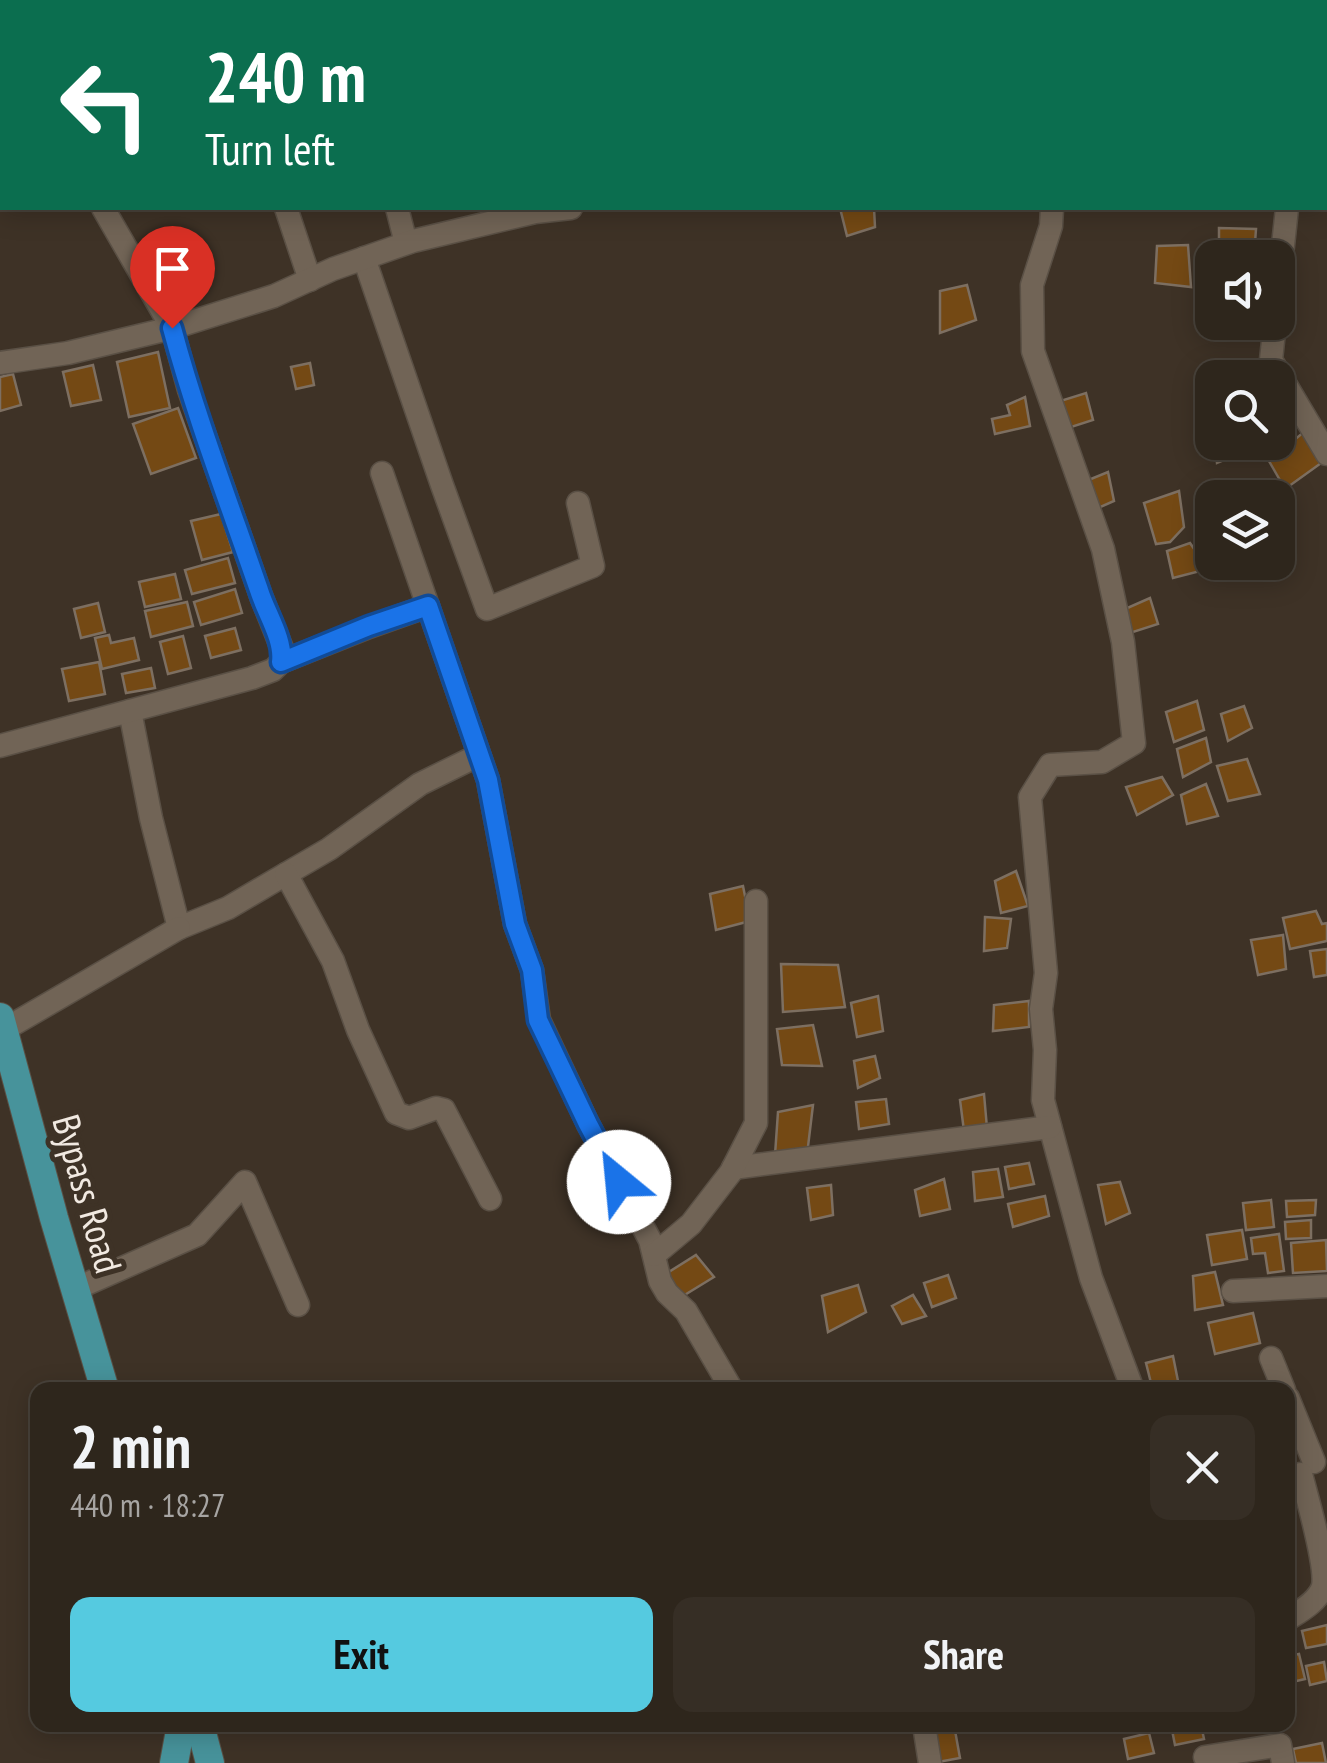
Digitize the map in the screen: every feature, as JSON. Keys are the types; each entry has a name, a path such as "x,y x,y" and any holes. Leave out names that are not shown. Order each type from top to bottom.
{"main road":[{"name":"Bypass Road","path":"1,1026 103,1382"},
{"path":"174,1763 180,1732"},
{"path":"202,1732 210,1763"}],"street":[{"path":"104,210 172,328 189,390 282,651 281,662"},
{"path":"287,210 310,280"},
{"path":"397,210 406,244"},
{"path":"0,363 172,328 274,296 406,244 474,225 553,210"},
{"path":"1052,210 1051,226 1032,285 1032,351 1103,549 1124,642 1134,742 1102,762 1050,765 1030,797 1046,973 1041,1009 1045,1050 1043,1100 1091,1278 1130,1382"},
{"path":"1284,240 1287,210"},
{"path":"364,258 487,609 593,566 578,503"},
{"path":"1273,340 1271,360 1327,454"},
{"path":"382,473 488,780 515,924 532,970 538,1020 650,1240 660,1281 686,1311 727,1382"},
{"path":"0,746 252,678 369,626 428,606"},
{"path":"130,711 151,818 179,928"},
{"path":"1,1026 179,928 228,908 329,849 420,784 480,755"},
{"path":"286,874 333,961 358,1030 396,1112 409,1118 430,1110 444,1110 490,1200"},
{"path":"654,1255 691,1224 733,1168 756,1123 756,901"},
{"path":"733,1168 1050,1127"},
{"path":"75,1289 197,1235 245,1182 298,1305"},
{"path":"1233,1291 1327,1286"},
{"path":"1271,1358 1281,1382"},
{"path":"1295,1422 1308,1468 1323,1586 1295,1614"},
{"path":"925,1732 930,1763"},
{"path":"1205,1757 1280,1745 1283,1763"}],"building":[{"path":"840,210 874,210 875,227 847,236"},
{"path":"1219,228 1256,229 1255,240 1219,240"},
{"path":"1188,245 1191,287 1155,283 1157,246"},
{"path":"967,285 976,320 940,333 940,291"},
{"path":"158,352 170,408 129,417 117,362"},
{"path":"310,363 314,385 296,389 291,367"},
{"path":"93,365 101,400 71,406 63,372"},
{"path":"13,374 21,405 0,411 0,377"},
{"path":"1086,393 1093,420 1065,429 1057,402"},
{"path":"1025,397 1030,426 995,434 992,419 1010,415 1007,405"},
{"path":"178,408 196,458 151,474 133,424"},
{"path":"1305,431 1324,461 1295,482 1280,480 1269,461 1295,460 1295,439"},
{"path":"1108,472 1114,501 1089,512 1081,483"},
{"path":"1179,491 1184,527 1170,542 1156,544 1144,503"},
{"path":"221,514 233,552 202,560 191,521"},
{"path":"1190,543 1195,550 1195,572 1173,578 1167,551"},
{"path":"228,558 235,583 192,594 185,570"},
{"path":"175,574 181,599 145,607 139,582"},
{"path":"235,589 242,613 201,625 194,602"},
{"path":"1150,598 1158,624 1130,633 1125,609"},
{"path":"187,602 193,626 151,637 145,611"},
{"path":"98,603 105,632 81,638 74,609"},
{"path":"235,628 241,650 211,658 205,636"},
{"path":"109,635 111,643 134,638 139,660 102,669 95,638"},
{"path":"183,636 191,668 168,674 160,642"},
{"path":"99,662 105,694 69,701 62,669"},
{"path":"151,668 155,688 126,693 122,674"},
{"path":"1197,701 1204,730 1174,742 1166,712"},
{"path":"1244,706 1252,728 1228,741 1221,714"},
{"path":"1206,738 1211,762 1183,777 1177,749"},
{"path":"1247,759 1260,794 1228,801 1217,766"},
{"path":"1162,777 1173,795 1137,815 1126,787"},
{"path":"1206,784 1218,816 1187,824 1181,795"},
{"path":"1016,871 1028,906 1001,913 995,881"},
{"path":"743,886 750,921 716,930 710,894"},
{"path":"1316,911 1322,924 1327,923 1327,941 1290,949 1283,918"},
{"path":"985,917 1011,919 1007,948 984,951"},
{"path":"1283,935 1286,969 1258,975 1251,940"},
{"path":"1327,949 1327,975 1314,977 1310,951"},
{"path":"781,964 838,965 845,1007 783,1012"},
{"path":"878,996 883,1031 857,1037 851,1003"},
{"path":"1029,1001 1029,1027 993,1031 994,1005"},
{"path":"813,1025 822,1066 782,1065 777,1029"},
{"path":"875,1056 880,1078 858,1088 854,1061"},
{"path":"984,1094 987,1128 964,1131 960,1100"},
{"path":"886,1099 889,1124 859,1129 856,1102"},
{"path":"813,1105 807,1155 775,1155 778,1112"},
{"path":"1029,1163 1034,1184 1009,1189 1005,1167"},
{"path":"998,1169 1003,1197 975,1201 973,1172"},
{"path":"944,1179 950,1209 920,1216 915,1190"},
{"path":"1120,1182 1130,1213 1106,1224 1098,1185"},
{"path":"831,1185 833,1215 811,1220 807,1188"},
{"path":"1045,1196 1049,1216 1013,1227 1008,1204"},
{"path":"1271,1200 1274,1227 1246,1230 1243,1203"},
{"path":"1316,1200 1315,1215 1287,1217 1286,1201"},
{"path":"1311,1220 1311,1238 1286,1239 1285,1222"},
{"path":"1242,1230 1247,1259 1212,1265 1207,1235"},
{"path":"1279,1234 1284,1271 1268,1273 1265,1253 1253,1254 1251,1238"},
{"path":"1326,1240 1327,1271 1293,1273 1291,1243"},
{"path":"696,1255 714,1277 678,1299 664,1275"},
{"path":"1215,1272 1223,1305 1195,1310 1193,1276"},
{"path":"948,1275 956,1298 932,1307 924,1283"},
{"path":"858,1285 866,1312 828,1332 822,1296"},
{"path":"913,1295 926,1316 902,1324 892,1306"},
{"path":"1253,1313 1260,1343 1215,1354 1208,1323"},
{"path":"1173,1356 1178,1381 1151,1382 1146,1363"},
{"path":"1327,1625 1327,1644 1306,1648 1302,1631"},
{"path":"1299,1654 1305,1679 1295,1681 1295,1655"},
{"path":"1324,1662 1327,1681 1310,1685 1306,1666"},
{"path":"932,1732 955,1732 960,1758 938,1762"},
{"path":"1172,1732 1202,1732 1204,1739 1175,1745"},
{"path":"1149,1733 1154,1753 1128,1759 1124,1739"},
{"path":"1322,1743 1326,1763 1296,1763 1293,1749"}],"route":[{"path":"172,328 189,390 282,651 281,662 428,606 488,780 515,924 532,970 538,1020 619,1182"}]}
